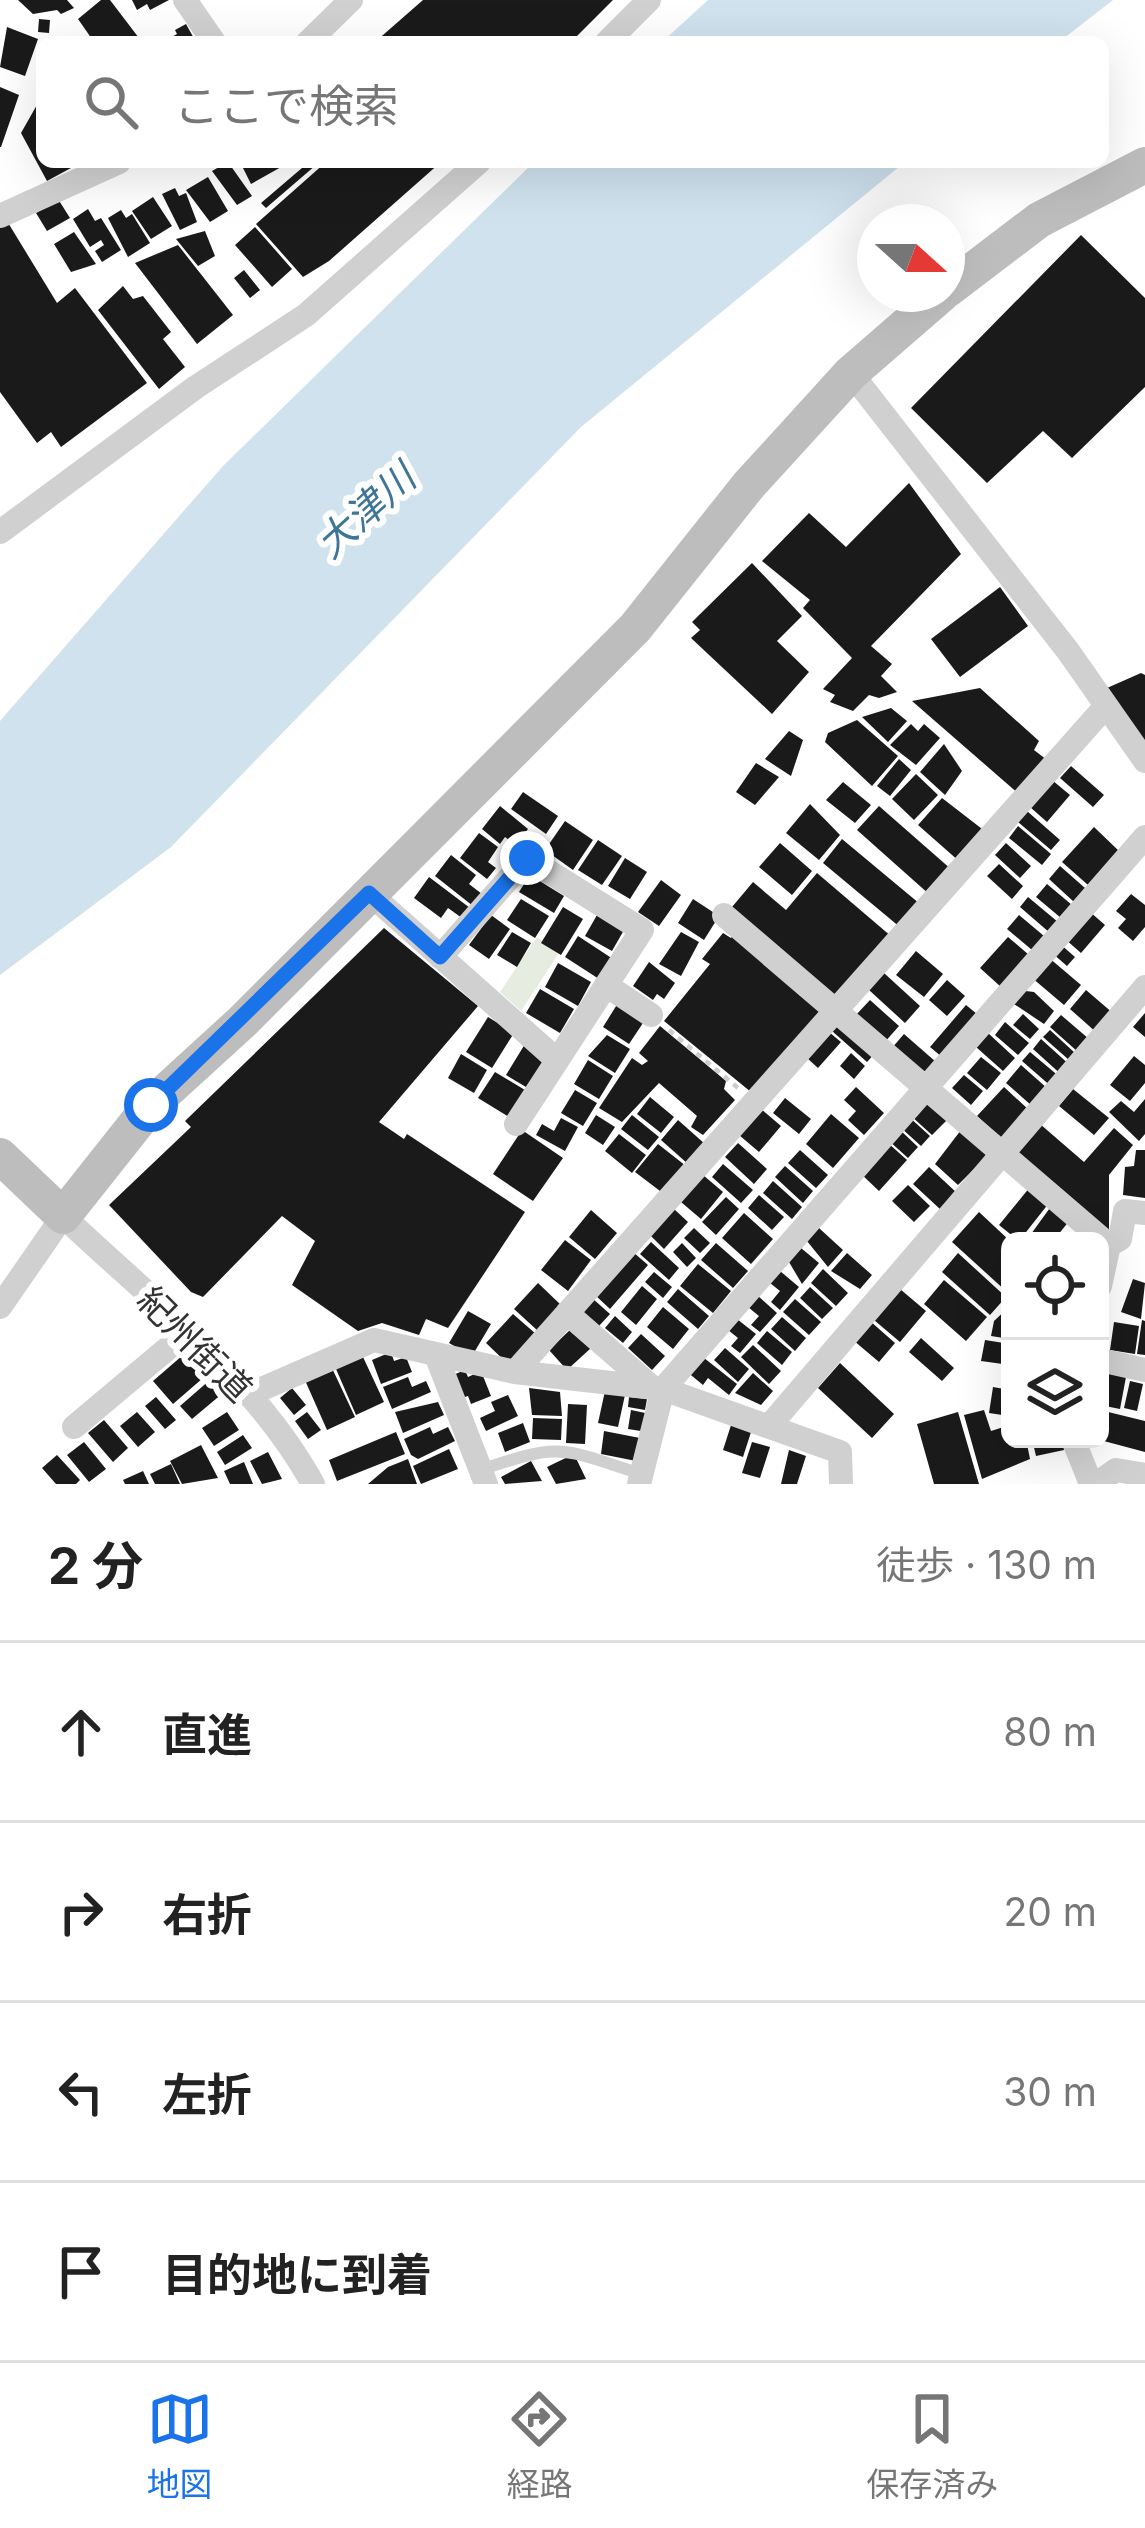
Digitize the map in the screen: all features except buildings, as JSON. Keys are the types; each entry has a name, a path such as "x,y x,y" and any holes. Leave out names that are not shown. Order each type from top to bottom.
{"street":[{"path":"185,0 210,36"},
{"path":"314,36 351,0"},
{"path":"613,36 650,0"},
{"path":"965,277 1039,220 1145,165"},
{"path":"0,216 106,168"},
{"path":"0,532 158,413 307,315 472,168"},
{"path":"0,1307 56,1210 151,1105 634,628 748,486 851,374 922,312"},
{"path":"851,374 1145,761"},
{"path":"515,1372 1106,707"},
{"path":"641,1479 658,1388 1145,836"},
{"path":"440,957 527,858 642,930 516,1124"},
{"path":"369,893 557,1060"},
{"path":"724,915 1094,1232"},
{"path":"606,985 651,1015"},
{"path":"771,1424 1145,987"},
{"path":"0,1156 56,1210"},
{"name":"紀州街道","path":"56,1210 248,1395 305,1482"},
{"path":"1109,1245 1120,1239 1125,1211 1145,1213"},
{"path":"567,1312 658,1388"},
{"path":"74,1427 186,1333"},
{"path":"248,1395 374,1340 515,1372 658,1388 840,1452 841,1484"},
{"path":"436,1354 483,1477"},
{"path":"1109,1362 1145,1370"},
{"path":"1077,1448 1094,1484 1116,1470 1145,1474"}],"lane":[{"path":"483,1477 546,1449 566,1449 641,1479"}],"path":[{"path":"651,1015 753,1101"}],"shaded area":[{"path":"537,937 559,953 521,1011 500,992"}],"water":[{"path":"708,0 1113,0 1067,36 669,36"},
{"name":"大津川","path":"528,168 898,168 581,427 171,847 0,975 0,721 223,466"}],"route":[{"path":"151,1105 243,1021 369,893 440,957 527,858"}]}
